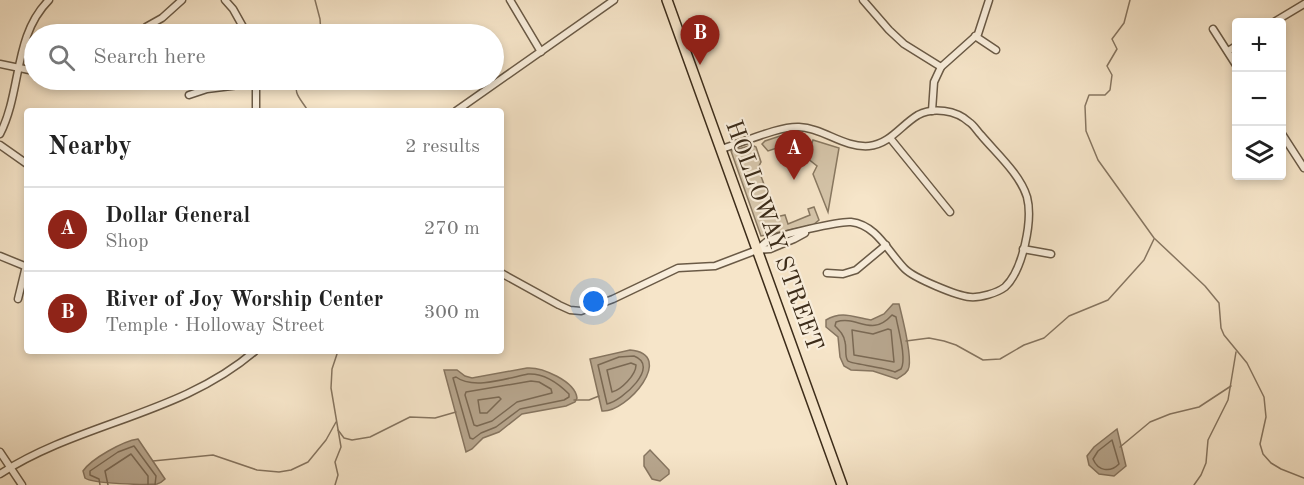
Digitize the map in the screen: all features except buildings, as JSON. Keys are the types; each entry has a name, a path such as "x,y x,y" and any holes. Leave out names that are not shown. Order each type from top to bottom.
{"highway":[{"name":"HOLLOWAY STREET","path":"667,0 842,485"}],"street":[{"path":"32,24 49,0"},
{"path":"151,24 162,18 182,0"},
{"path":"225,0 241,24"},
{"path":"510,0 541,52"},
{"path":"504,78 614,0"},
{"path":"863,0 904,44 940,67"},
{"path":"932,111 934,82 940,67 978,34 989,0"},
{"path":"1281,18 1304,4"},
{"path":"1213,29 1232,58"},
{"path":"975,36 996,50"},
{"path":"0,134 10,111 17,69 24,48"},
{"path":"1228,51 1232,48"},
{"path":"0,64 24,70"},
{"path":"189,95 204,90"},
{"path":"256,90 256,108"},
{"path":"460,108 486,90"},
{"path":"504,275 559,305 570,310 581,310 607,302 678,268 711,267 758,250 768,241 832,223 851,222 863,225 876,234 905,269 917,279 970,297 985,296 1005,286 1018,267 1029,219 1027,198 1021,183 968,120 944,110 919,115 890,138 872,146 856,146 821,132 799,127 778,131 721,150"},
{"path":"890,138 950,212"},
{"path":"1286,141 1304,168"},
{"path":"0,145 24,162"},
{"path":"827,273 843,274 856,270 886,245"},
{"path":"1023,249 1051,254"},
{"path":"0,256 24,265"},
{"path":"18,299 24,274"},
{"path":"0,474 60,443 181,398 216,380 251,354"},
{"path":"0,452 22,485"}],"shaded area":[{"path":"789,133 799,136 797,146 786,145 768,151 762,144 765,141"},
{"path":"813,140 839,148 828,212 813,174 817,166 807,158"},
{"path":"752,145 756,147 761,162 758,168 776,217 785,215 788,224 810,215 808,209 814,207 819,220 813,225 761,236 731,151"}],"water":[{"path":"893,304 899,304 905,331 909,358 907,372 897,379 873,371 851,370 844,366 840,357 838,337 826,327 826,320 843,315 871,320 884,314"},
{"path":"630,350 643,354 649,362 643,383 624,403 602,411 590,359"},
{"path":"527,368 557,376 575,392 577,398 575,402 566,406 522,414 499,432 483,438 466,452 444,370 457,370 472,378"},
{"path":"1117,429 1126,466 1114,476 1099,474 1089,465 1087,456 1094,447"},
{"path":"138,439 165,479 161,482 157,484 120,484 85,478 83,471 93,461 116,447"},
{"path":"650,450 669,470 669,474 660,481 652,479 644,466 644,456"}],"waterway":[{"path":"315,0 320,24"},
{"path":"1130,0 1124,23 1112,39 1117,49 1107,66 1112,75 1110,90 1105,95 1089,95 1085,106 1086,131 1098,160 1154,238 1205,286 1219,303 1221,328 1224,335 1247,363 1264,397 1266,417 1260,444 1263,454 1281,469 1304,478"},
{"path":"296,90 306,108"},
{"path":"906,341 929,338 956,345 983,360 1000,359 1024,345 1044,338 1069,316 1108,300 1144,260 1154,239"},
{"path":"1194,485 1206,463 1208,440 1228,400 1236,352"},
{"path":"335,485 338,475 335,462 341,447 331,388 332,369 337,354"},
{"path":"1120,447 1150,422 1199,407 1231,386"},
{"path":"574,400 589,400 599,396"},
{"path":"338,430 344,438 352,440 370,437 410,417 435,418 456,412"},
{"path":"153,461 213,455 257,470 279,472 291,470 308,462 326,440 336,422"}],"place":[{"name":"River of Joy Worship Center","path":"700,65"},
{"name":"Dollar General","path":"794,180"}]}
